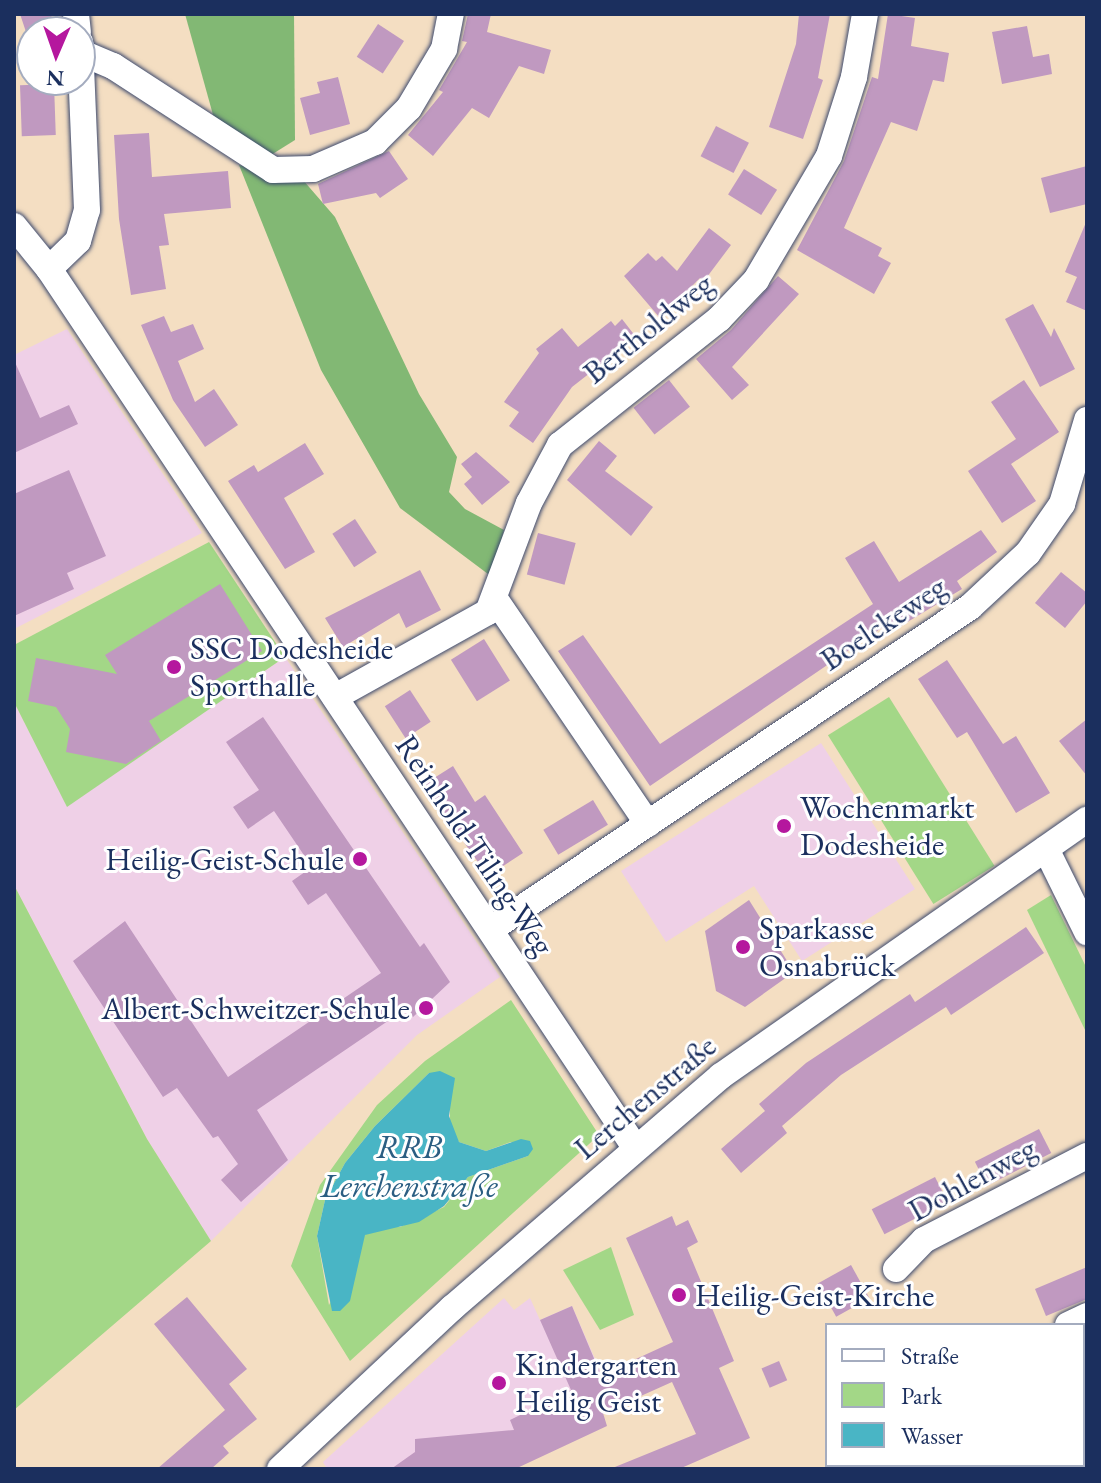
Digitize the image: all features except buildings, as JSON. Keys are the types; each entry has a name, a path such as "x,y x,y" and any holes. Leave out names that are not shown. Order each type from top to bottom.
{"street":[{"path":"96,54 273,170 313,169 375,142 428,82 444,49 451,14"},
{"name":"Bertholdweg","path":"335,697 476,622 495,599 529,503 560,445 719,319 756,280 829,156 854,77 865,14"},
{"path":"49,269 78,241 87,210 82,96"},
{"name":"Reinhold-Tiling-Weg","path":"14,226 49,269 634,1146"},
{"name":"Boelckeweg","path":"491,929 970,607 1028,553 1062,504 1087,420"},
{"path":"1062,504 1087,495"},
{"path":"495,599 648,824"},
{"name":"Lerchenstraße","path":"280,1469 634,1146 792,1022 1087,820"},
{"path":"1046,849 1087,932"},
{"name":"Dohlenweg","path":"896,1269 924,1240 1087,1156"}],"shaded area":[{"path":"67,329 202,533 14,629 14,355"},
{"path":"285,657 500,977 417,1035 211,1241 147,1139 14,885 14,702 67,806"},
{"name":"Wochenmarkt Dodesheide","path":"821,743 915,889 802,961 754,886 666,942 621,871"},
{"name":"Kindergarten Heilig Geist","path":"504,1298 514,1310 530,1298 540,1320 572,1306 602,1375 515,1431 501,1469 327,1469 323,1462"}],"green space":[{"path":"185,14 294,14 295,140 271,155 215,122"},
{"path":"239,165 303,180 335,217 419,394 457,457 449,492 465,509 504,530 492,577 400,508 321,370"},
{"path":"209,542 285,657 67,807 14,702 14,645"},
{"path":"889,697 994,866 933,904 828,735"},
{"path":"14,885 147,1139 211,1241 14,1410"},
{"path":"1051,895 1087,969 1087,1034 1027,910"},
{"path":"511,1000 599,1135 350,1361 291,1266 320,1185 377,1105 425,1061","holes":["429,1073 450,1094 450,1130 459,1142 486,1151 511,1142 528,1156 468,1177 444,1207 400,1227 380,1227 364,1235 329,1305 317,1236 325,1200 345,1163 375,1126"]},
{"path":"611,1247 634,1315 600,1330 563,1270"}],"water":[{"name":"RRB Lerchenstraße","path":"440,1071 455,1078 449,1116 459,1142 486,1151 521,1139 530,1141 533,1149 528,1156 468,1177 444,1206 419,1222 365,1235 350,1301 340,1311 332,1311 317,1236 325,1200 345,1163 375,1126 429,1073"}],"place":[{"name":"SSC Dodesheide Sporthalle","path":"174,667"},
{"name":"Wochenmarkt Dodesheide","path":"784,826"},
{"name":"Heilig-Geist-Schule","path":"360,859"},
{"name":"Sparkasse Osnabrück","path":"743,947"},
{"name":"Albert-Schweitzer-Schule","path":"426,1008"},
{"name":"Heilig-Geist-Kirche","path":"679,1295"},
{"name":"Kindergarten Heilig Geist","path":"499,1383"}]}
